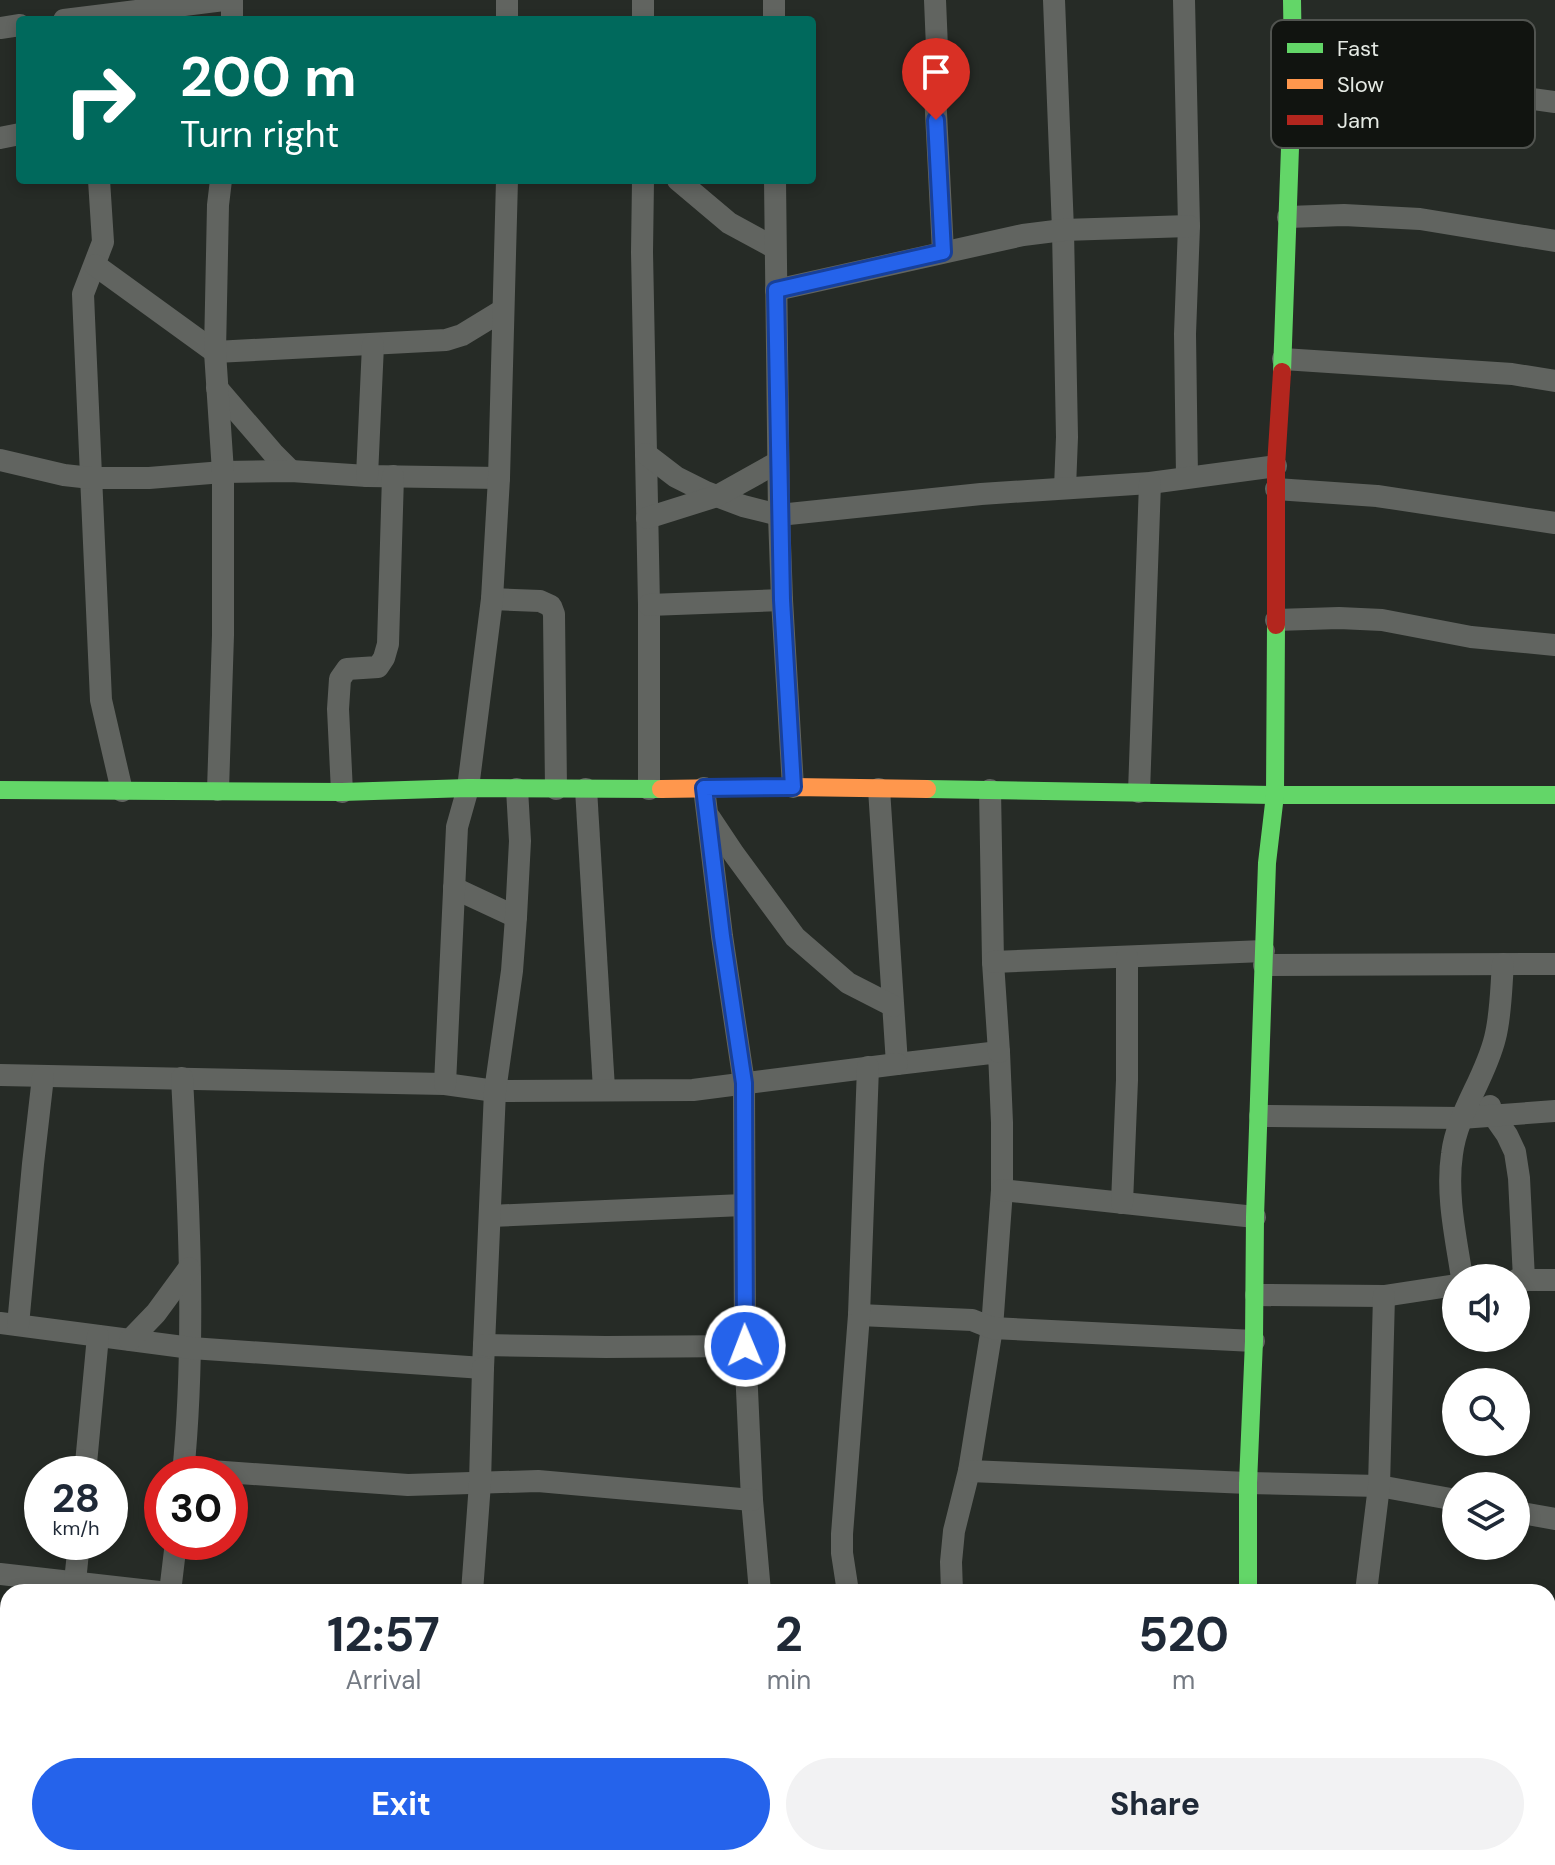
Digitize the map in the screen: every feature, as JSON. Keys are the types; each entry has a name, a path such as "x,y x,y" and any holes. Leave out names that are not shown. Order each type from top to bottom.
{"street":[{"path":"96,16 224,0"},
{"path":"935,0 935,93 943,252"},
{"path":"1054,0 1063,230 1065,488"},
{"path":"1184,0 1189,226 1185,334 1187,477"},
{"path":"1292,0 1292,20"},
{"path":"1535,99 1555,102"},
{"path":"1248,1584 1248,1483 1256,1295 1255,1217 1267,863 1275,795 1276,466 1290,148"},
{"path":"99,184 103,242 83,294 101,700 122,791"},
{"path":"218,790 223,635 223,472 215,352 221,184"},
{"path":"445,1084 457,827 468,788 492,599 499,478 507,184"},
{"path":"643,184 649,789"},
{"path":"683,184 729,223 775,248"},
{"path":"775,184 779,515 793,787"},
{"path":"1288,217 1344,215 1420,219 1555,241"},
{"path":"776,290 1023,235 1063,230 1189,226"},
{"path":"95,265 215,352 446,340 462,335 503,310"},
{"path":"367,476 373,345"},
{"path":"1283,359 1512,374 1555,381"},
{"path":"217,388 291,471"},
{"path":"646,454 676,477 717,496 779,515 1150,483 1276,466"},
{"path":"0,460 91,478 291,471 367,476 499,478"},
{"path":"647,518 717,496 778,462"},
{"path":"342,792 338,709 340,679 347,669 378,667 388,644 393,476"},
{"path":"1139,792 1150,483"},
{"path":"1276,489 1377,496 1555,523"},
{"path":"492,599 540,601 551,606 554,614 556,789"},
{"path":"649,605 782,600"},
{"path":"1276,620 1382,620 1471,637 1555,645"},
{"path":"0,790 342,792 468,788 793,787 1275,795 1555,795"},
{"path":"704,788 744,1083 745,1346 759,1584"},
{"path":"473,1584 480,1483 495,1091 512,971 516,917 520,841 517,789"},
{"path":"586,789 604,1089"},
{"path":"879,789 897,1064"},
{"path":"952,1584 954,1531 969,1471 992,1328 1002,1190 990,790"},
{"path":"707,812 795,937 848,983 893,1006"},
{"path":"454,888 516,917"},
{"path":"993,962 1127,957 1555,964"},
{"path":"1122,1203 1127,1080 1127,957"},
{"path":"1460,1264 1452,1209 1452,1152 1461,1118 1495,1038 1503,964"},
{"path":"0,1075 445,1084 495,1091 693,1090 999,1052"},
{"path":"847,1584 842,1534 859,1315 868,1067"},
{"path":"43,1077 9,1324 191,1348 483,1368"},
{"path":"182,1078 191,1348 184,1456"},
{"path":"1480,1079 1493,1115 1515,1152 1519,1178 1520,1264"},
{"path":"1260,1116 1461,1118 1555,1111"},
{"path":"1002,1190 1255,1217"},
{"path":"490,1216 743,1205"},
{"path":"130,1340 156,1313 189,1268"},
{"path":"1530,1279 1555,1280"},
{"path":"1256,1295 1384,1296 1442,1287"},
{"path":"1367,1584 1379,1486 1384,1296"},
{"path":"859,1315 972,1320 992,1328 1254,1341"},
{"path":"87,1456 98,1336"},
{"path":"484,1345 745,1346"},
{"path":"969,1471 1379,1486 1442,1497"},
{"path":"248,1475 408,1485 538,1481 752,1500"},
{"path":"1530,1515 1555,1519"},
{"path":"75,1582 77,1560"},
{"path":"171,1584 174,1560"},
{"path":"0,1574 83,1584"}],"traffic: fast":[{"path":"1292,0 1292,20"},
{"path":"1282,372 1290,148"},
{"path":"1248,1584 1255,1217 1267,863 1275,795 1276,625"},
{"path":"0,790 342,792 468,788 661,789"},
{"path":"927,789 1275,795 1555,795"}],"traffic: slow":[{"path":"661,789 927,789"}],"traffic: jam":[{"path":"1276,625 1276,466 1282,372"}],"route":[{"path":"745,1346 744,1083 704,788 793,787 779,515 776,290 943,252 936,120"}]}
